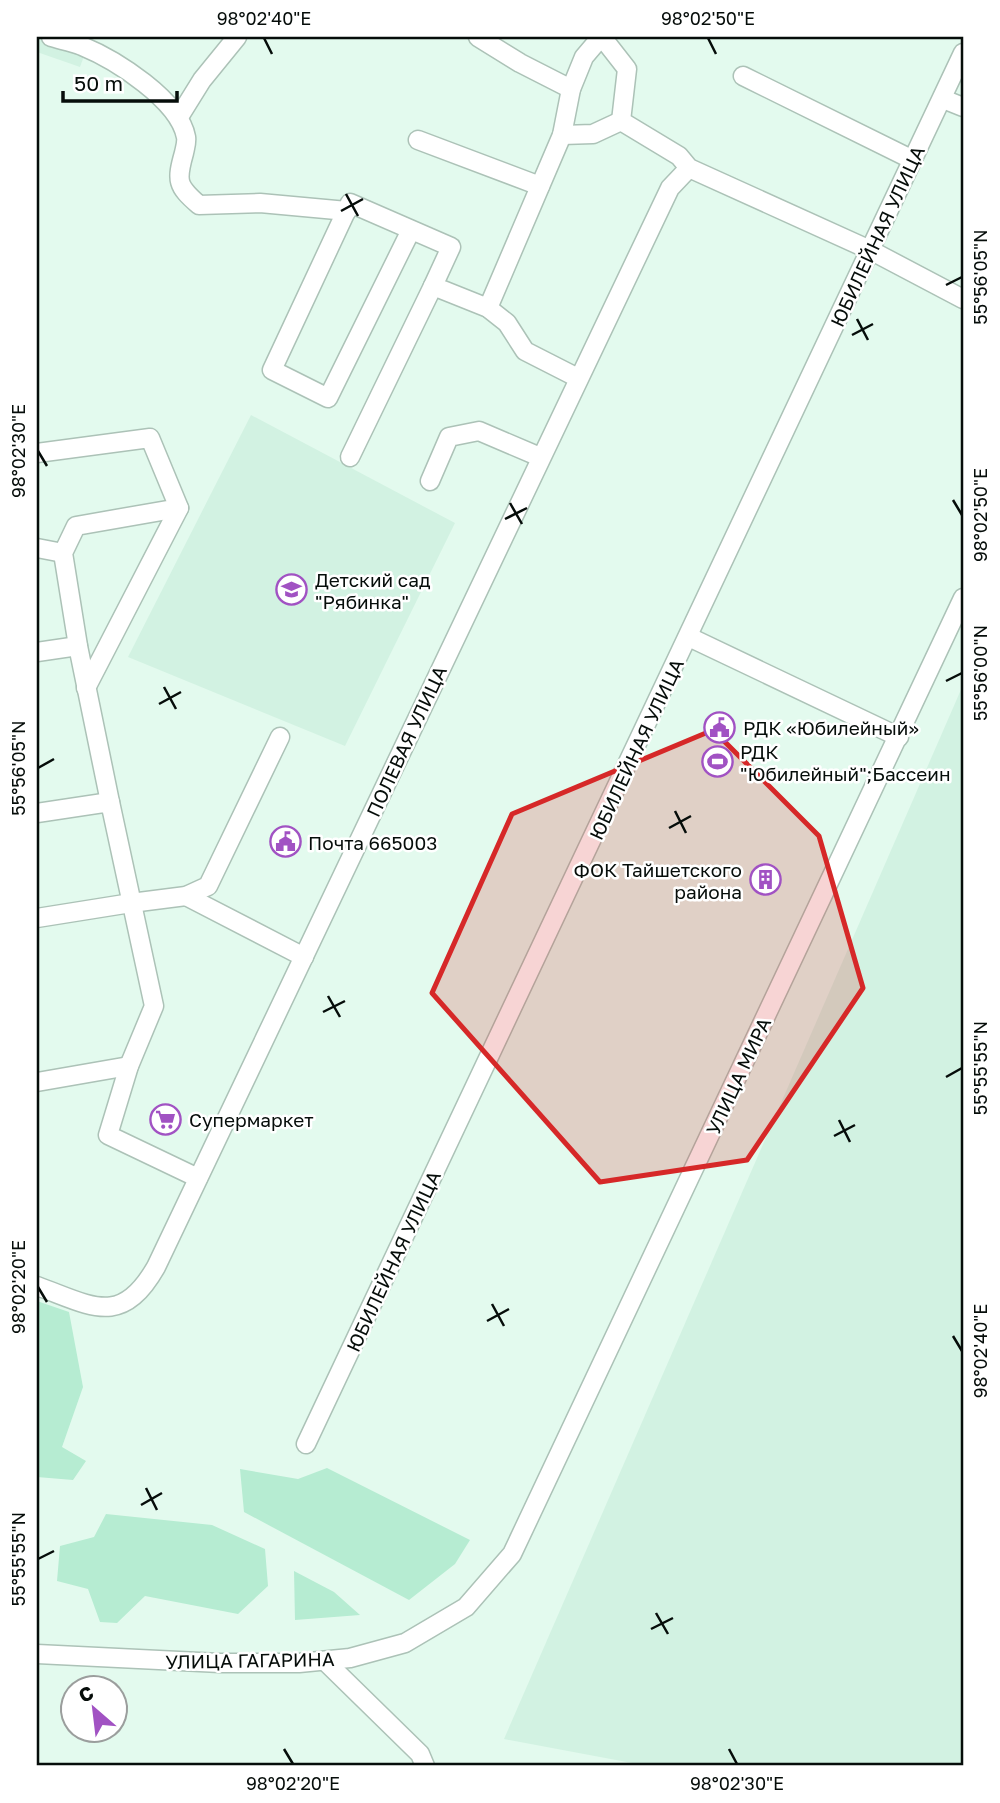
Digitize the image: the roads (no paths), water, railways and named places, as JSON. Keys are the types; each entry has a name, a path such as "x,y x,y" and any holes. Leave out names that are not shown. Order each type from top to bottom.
{"street":[{"path":"51,37 83,46 131,74 162,98 179,117 187,140 179,171 182,190 199,205 260,203 347,211"},
{"path":"179,117 202,80 237,37"},
{"path":"478,37 520,63 571,89"},
{"path":"488,308 562,135 571,89 584,57 601,37 627,69 621,121"},
{"name":"ЮБИЛЕЙНАЯ УЛИЦА","path":"306,1444 963,53"},
{"path":"743,76 913,160"},
{"path":"943,99 963,107"},
{"path":"562,135 593,134 621,121"},
{"path":"621,121 679,156 689,168 870,250 963,299"},
{"path":"418,140 540,186"},
{"name":"ПОЛЕВАЯ УЛИЦА","path":"37,1286 90,1305 108,1308 121,1305 146,1284 670,188 689,168"},
{"path":"350,457 451,247 350,203 272,370 328,398 411,230"},
{"path":"433,286 488,308 507,323 525,351 578,378"},
{"path":"430,481 449,438 479,431 540,457"},
{"path":"37,453 150,439 179,508"},
{"path":"179,508 76,526 63,553 86,688 154,1006 129,1066 107,1135 198,1178"},
{"path":"86,688 179,508"},
{"path":"37,548 63,553"},
{"name":"УЛИЦА МИРА","path":"512,1554 963,598"},
{"path":"689,637 898,737"},
{"path":"37,652 78,646"},
{"path":"37,918 186,897 208,886 280,737"},
{"path":"37,813 110,802"},
{"path":"186,897 304,957"},
{"path":"37,1082 129,1066"},
{"name":"УЛИЦА ГАГАРИНА","path":"37,1654 220,1664 299,1663 351,1658 405,1643 466,1607 512,1554"},
{"path":"325,1661 420,1755 425,1766"}],"place":[{"name":"Детский сад \"Рябинка\"","path":"292,590"},
{"name":"РДК «Юбилейный»","path":"720,727"},
{"name":"РДК \"Юбилейный\";Бассеин","path":"717,762"},
{"name":"Почта 665003","path":"285,842"},
{"name":"ФОК Тайшетского района","path":"765,880"},
{"name":"Супермаркет","path":"166,1119"}]}
